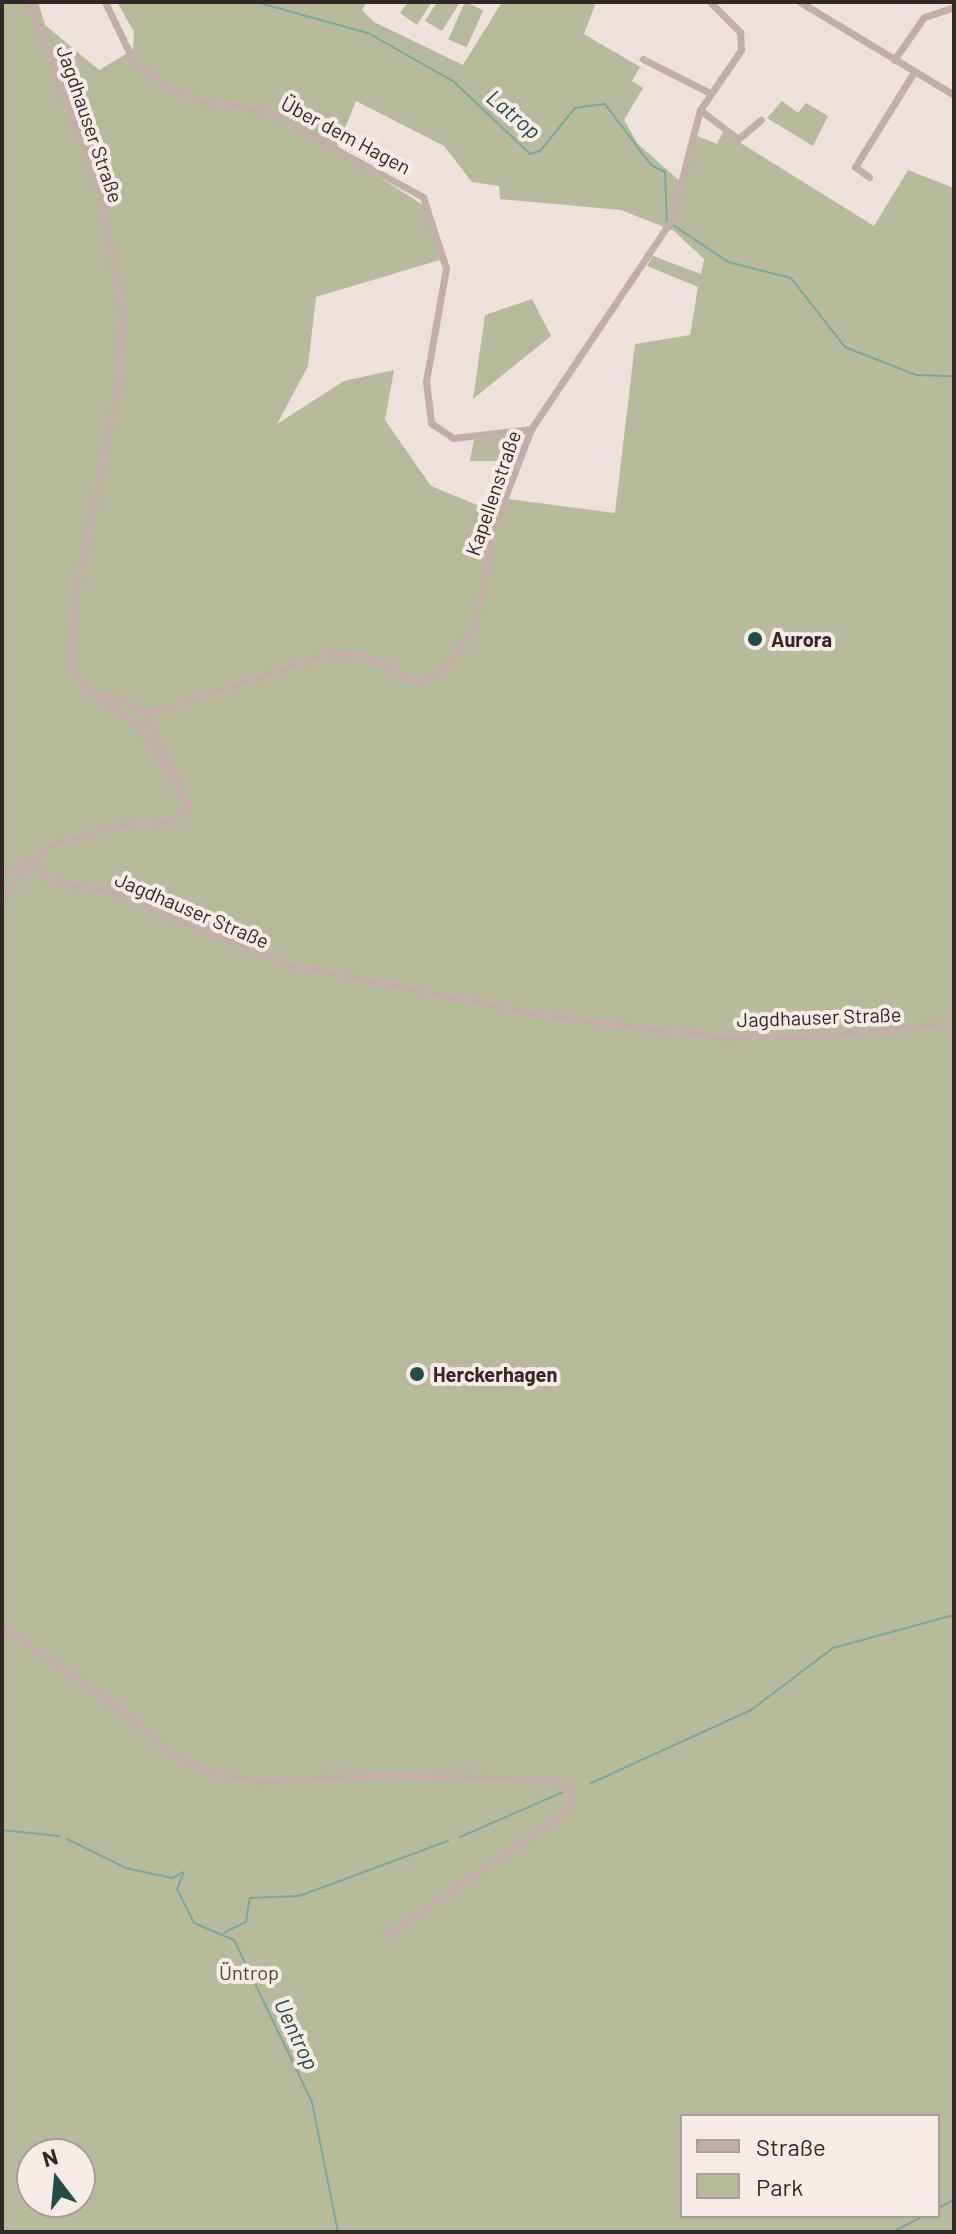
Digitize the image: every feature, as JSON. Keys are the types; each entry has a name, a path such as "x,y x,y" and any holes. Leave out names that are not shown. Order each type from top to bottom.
{"street":[{"name":"Jagdhauser Straße","path":"29,2 100,194 123,314 118,387 82,554 71,648 75,676 98,697 134,721 178,781"},
{"name":"Über dem Hagen","path":"105,2 133,60 164,85 201,101 266,111 423,197 446,268 426,381 429,419 453,438 531,429"},
{"name":"Kapellenstraße","path":"146,714 329,654 363,655 416,682 441,673 475,624 494,526 531,429 671,221 700,110 708,92 743,44 710,2"},
{"path":"800,2 954,95"},
{"path":"894,60 924,17 954,7"},
{"path":"643,59 708,92"},
{"path":"869,177 855,167 914,72"},
{"path":"700,110 738,139 761,120"},
{"path":"2,874 76,836 178,819 189,806 146,714 117,697 98,697"},
{"name":"Jagdhauser Straße","path":"35,859 46,878 116,894 257,956 553,1017 721,1037 829,1036 954,1023"},
{"path":"2,898 35,859"},
{"path":"2,1627 118,1707 168,1752 215,1775 261,1781 392,1775 554,1780 569,1787 571,1802 559,1817 384,1936"}],"green space":[{"name":"Üntrop","path":"2,2 38,2 45,25 99,70 133,50 134,32 117,2 367,2 362,10 374,22 463,65 502,2 596,2 584,34 640,67 632,81 643,88 624,120 638,144 681,182 695,135 717,144 723,132 874,226 908,170 954,188 954,2232 2,2232","holes":["356,101 444,146 472,182 499,186 500,199 621,210 674,231 704,259 701,274 653,256 647,266 698,287 690,335 635,344 615,513 508,499 499,514 431,486 385,420 394,370 344,381 277,424 308,366 316,297 440,260 425,206 336,150"]},
{"path":"408,2 432,2 417,25 400,13"},
{"path":"437,2 460,2 442,31 425,21"},
{"path":"465,2 483,10 467,48 448,39"},
{"path":"782,101 798,113 806,103 828,116 813,146 767,118"},
{"path":"532,299 551,336 473,399 485,315"},
{"path":"525,434 513,461 470,461 474,439"}],"waterway":[{"name":"Latrop","path":"256,2 368,33 453,81 530,154 540,151 575,108 605,104 651,165 665,172 667,222"},
{"name":"Latrop","path":"673,225 728,262 791,278 845,347 916,375 954,376"},
{"path":"591,1783 751,1710 833,1648 954,1615"},
{"path":"460,1837 563,1792"},
{"name":"Uentrop","path":"2,1830 59,1836"},
{"name":"Uentrop","path":"67,1839 126,1868 172,1878 184,1872 177,1889 194,1923 234,1940 312,2102 338,2232"},
{"path":"224,1933 246,1922 250,1898 299,1896 448,1841"},
{"path":"940,2207 954,2200"},
{"path":"893,2232 919,2218"}],"place":[{"name":"Aurora","path":"755,639"},
{"name":"Herckerhagen","path":"417,1374"}]}
